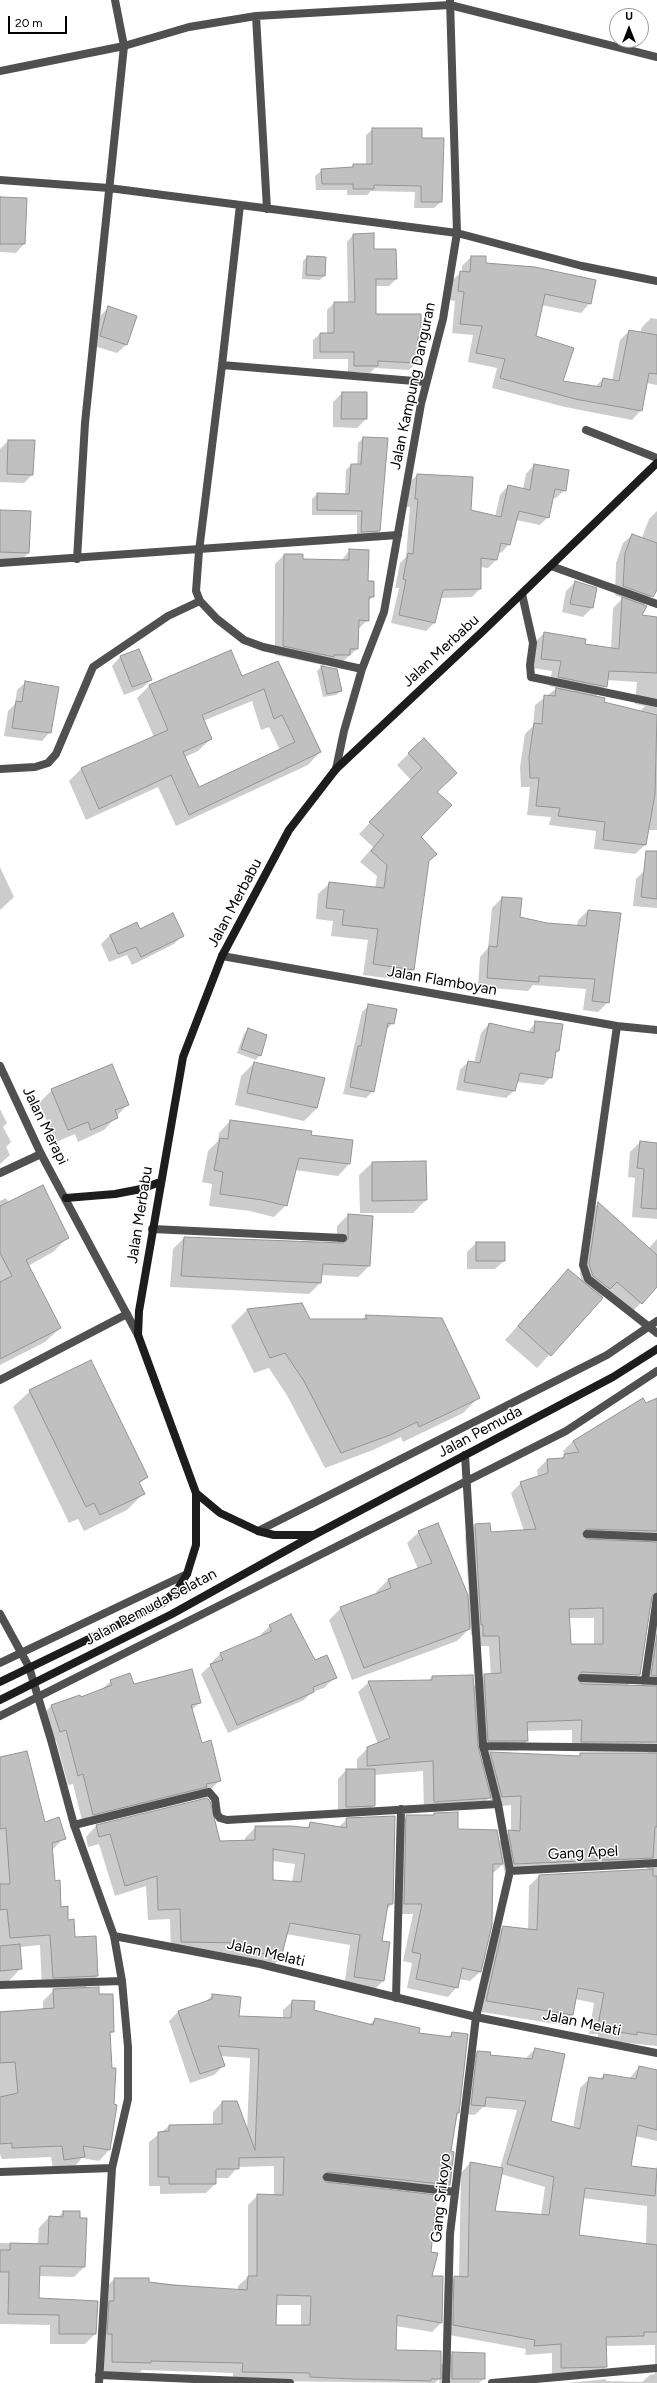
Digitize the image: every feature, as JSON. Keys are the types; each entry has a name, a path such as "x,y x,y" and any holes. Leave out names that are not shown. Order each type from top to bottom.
{"main road":[{"name":"Jalan Merbabu","path":"196,1493 138,1335 139,1310 160,1182 183,1057 222,956 289,830 336,769 522,594 657,463"},
{"path":"66,1198 115,1194 141,1189 160,1182"},
{"name":"Jalan Pemuda","path":"314,1535 613,1377 657,1349"},
{"path":"196,1493 220,1513 237,1523 258,1531 274,1535 314,1535"},
{"name":"Jalan Pemuda Selatan","path":"0,1682 163,1603 177,1590 187,1574 196,1545 196,1493"},
{"name":"Jalan Pemuda Selatan","path":"0,1700 172,1614 314,1535"}],"street":[{"path":"77,559 85,423 124,46 116,0"},
{"path":"0,71 124,46 188,27 256,16 450,3 657,57"},
{"name":"Jalan Kampung Danguran","path":"336,769 344,731 362,669 384,612 426,382 443,318 458,233 450,3"},
{"path":"256,16 267,209"},
{"path":"0,180 109,188 458,233 582,266 657,281"},
{"path":"240,205 199,551 196,591 200,602 207,611 244,640 263,647 362,669"},
{"path":"222,365 426,382"},
{"path":"586,430 657,458"},
{"path":"0,563 199,551 302,541 398,536"},
{"path":"551,566 657,604"},
{"path":"522,594 533,643 531,677 657,703"},
{"path":"0,769 35,767 48,763 56,754 93,666 168,616 200,602"},
{"name":"Jalan Flamboyan","path":"222,956 617,1026 657,1030"},
{"path":"617,1026 583,1265 588,1279 657,1333"},
{"name":"Jalan Merapi","path":"0,1066 41,1154 66,1198 138,1335"},
{"path":"0,1173 41,1154"},
{"path":"152,1229 343,1238"},
{"path":"0,1380 127,1314"},
{"path":"258,1531 607,1355 657,1321"},
{"path":"0,1716 566,1431 657,1371"},
{"path":"465,1455 483,1746 498,1804 510,1871"},
{"path":"587,1534 657,1537"},
{"path":"0,1663 187,1574"},
{"path":"645,1680 657,1597"},
{"path":"0,1614 29,1667 39,1696 74,1825 114,1936 122,1981 128,2047 128,2099 112,2168 99,2379 290,2383"},
{"path":"582,1678 645,1680 657,1682"},
{"path":"483,1746 657,1748"},
{"path":"74,1825 209,1792 215,1799 217,1814 220,1818 227,1820 498,1804"},
{"path":"396,1998 401,1810"},
{"name":"Gang Apel","path":"510,1871 657,1863"},
{"name":"Gang Srikoyo","path":"446,2383 450,2234 476,2017 510,1871"},
{"name":"Jalan Melati","path":"114,1936 260,1964 476,2017 657,2053"},
{"path":"0,1985 122,1981"},
{"path":"0,2172 112,2168"},
{"path":"327,2177 455,2192"},
{"path":"492,2383 657,2368"}],"building":[{"path":"372,128 422,128 422,138 444,138 442,202 421,202 421,186 374,185 374,189 353,189 353,184 322,184 321,169 353,167 353,164 372,164"},
{"path":"0,197 27,198 25,244 0,244"},
{"path":"374,233 374,249 396,249 397,279 376,279 376,314 421,314 421,337 418,337 417,363 378,361 378,366 354,366 354,352 320,352 320,333 334,333 334,302 355,302 353,234"},
{"path":"307,256 326,257 325,276 306,275"},
{"path":"471,256 486,256 486,263 535,267 596,280 591,304 545,294 536,336 574,348 563,381 601,387 603,378 619,381 629,330 657,335 657,374 649,373 642,411 575,399 500,378 505,359 476,353 482,326 460,324 464,292 458,291 460,271 470,272"},
{"path":"108,306 137,316 127,345 100,336"},
{"path":"342,392 367,392 367,419 341,419"},
{"path":"363,437 388,438 380,531 361,532 362,511 317,510 317,493 349,494 351,464 361,464"},
{"path":"8,440 35,440 33,475 7,474"},
{"path":"534,464 569,470 566,491 555,489 549,518 519,511 510,545 501,543 497,560 481,558 481,589 443,590 435,623 399,615 406,580 403,579 408,553 413,554 418,499 415,499 417,474 473,477 471,510 501,517 508,485 530,490"},
{"path":"0,510 31,511 29,553 0,552"},
{"path":"632,534 657,543 657,590 653,597 623,586 625,553"},
{"path":"349,549 369,550 368,581 374,581 374,597 369,597 369,621 359,620 358,649 350,649 350,655 334,655 334,657 283,646 284,554 303,554 303,559 349,560"},
{"path":"575,581 597,588 593,608 570,604"},
{"path":"622,597 647,606 642,615 657,617 657,673 609,671 607,687 558,677 561,661 541,659 544,632 586,639 585,644 619,649"},
{"path":"139,649 152,680 132,687 120,656"},
{"path":"231,650 242,676 278,661 321,752 189,815 171,775 99,809 81,768 168,730 149,685","holes":["264,689 274,719 282,715 295,742 199,787 183,752 212,739 202,715"]},
{"path":"321,666 337,669 342,691 327,694"},
{"path":"25,681 59,687 51,733 12,728 16,701 22,702"},
{"path":"556,688 605,698 604,702 657,715 655,794 646,845 603,840 605,822 558,816 560,808 536,806 539,778 530,778 529,757 534,723 542,724 544,695 555,696"},
{"path":"424,738 457,773 437,792 452,805 421,837 437,854 429,861 414,970 373,964 378,929 342,925 344,910 326,908 329,882 384,888 387,865 371,851 384,835 369,822 422,768 408,753"},
{"path":"646,851 657,851 657,899 641,897"},
{"path":"502,897 522,898 520,917 547,923 586,926 588,910 621,913 609,1003 592,1001 595,979 539,976 539,982 487,978 489,946 497,947"},
{"path":"173,913 184,936 141,957 136,947 118,954 110,935 137,922 140,929"},
{"path":"368,1004 397,1009 394,1024 388,1023 374,1092 350,1087 358,1046 361,1046"},
{"path":"535,1021 563,1024 559,1051 556,1051 552,1078 520,1073 515,1091 464,1082 468,1061 480,1063 489,1023 534,1033"},
{"path":"248,1028 267,1035 261,1056 241,1049"},
{"path":"254,1062 325,1078 317,1108 247,1093"},
{"path":"112,1064 129,1105 115,1110 118,1118 91,1130 88,1122 68,1130 51,1089"},
{"path":"230,1120 312,1131 311,1135 353,1140 350,1164 299,1158 287,1206 262,1200 220,1194 223,1172 214,1170 220,1138 228,1139"},
{"path":"640,1141 657,1143 657,1209 641,1208 644,1169 637,1168"},
{"path":"426,1161 427,1200 372,1201 372,1162"},
{"path":"43,1185 69,1238 26,1260 61,1328 0,1359 0,1282 12,1276 0,1253 0,1206"},
{"path":"598,1202 657,1255 657,1287 642,1304 617,1282 610,1289 593,1276 589,1264"},
{"path":"348,1214 373,1216 370,1266 323,1264 321,1283 181,1276 184,1237 343,1243 348,1239"},
{"path":"476,1242 505,1242 505,1261 476,1261"},
{"path":"568,1269 603,1298 551,1356 518,1326"},
{"path":"302,1303 310,1319 367,1319 365,1315 442,1318 480,1398 419,1427 417,1422 390,1435 341,1453 304,1381 285,1353 270,1358 247,1309"},
{"path":"91,1360 148,1477 139,1482 145,1494 100,1515 94,1503 86,1507 29,1390"},
{"path":"643,1398 646,1403 657,1398 657,1531 587,1529 582,1534 587,1539 657,1542 657,1592 652,1596 640,1675 582,1672 577,1678 582,1684 657,1686 657,1742 581,1742 582,1720 527,1722 528,1741 488,1741 484,1674 501,1673 499,1636 483,1636 483,1625 481,1625 475,1524 490,1523 491,1532 536,1529 520,1482 548,1473 547,1459 564,1458 564,1454 579,1452 573,1441","holes":["603,1608 603,1644 571,1644 569,1609"]},
{"path":"438,1523 468,1595 470,1629 364,1668 340,1607 391,1588 388,1579 432,1563 418,1531"},
{"path":"291,1614 315,1660 327,1655 337,1678 313,1687 314,1692 237,1725 210,1664 223,1660 220,1653 272,1631 269,1625"},
{"path":"657,1635 657,1676 651,1675"},
{"path":"192,1669 201,1703 191,1705 202,1743 211,1740 221,1781 206,1784 207,1787 93,1815 83,1774 78,1776 66,1730 60,1732 51,1705 80,1695 81,1697 112,1685 110,1680 130,1673 134,1684"},
{"path":"473,1675 478,1746 491,1798 434,1802 433,1761 367,1766 367,1747 390,1738 368,1681 432,1680 432,1676"},
{"path":"27,1751 45,1822 59,1817 66,1839 52,1843 55,1881 60,1880 61,1907 68,1906 68,1920 74,1919 75,1937 96,1936 98,1976 53,1978 50,1935 10,1938 7,1909 0,1910 0,1884 10,1884 6,1828 0,1829 0,1757"},
{"path":"490,1752 580,1756 580,1753 657,1753 657,1827 655,1827 653,1858 514,1864 508,1830 520,1831 521,1796 502,1797"},
{"path":"346,1769 375,1769 375,1806 346,1807"},
{"path":"207,1798 210,1801 220,1841 255,1840 255,1826 292,1826 309,1828 310,1822 347,1828 346,1818 395,1816 393,1904 388,1904 382,1941 390,1942 384,1981 354,1977 360,1935 290,1923 281,1958 240,1948 242,1943 181,1942 180,1909 158,1910 157,1876 125,1886 110,1834 99,1837 96,1825","holes":["273,1849 305,1854 301,1882 273,1880"]},
{"path":"458,1812 458,1829 497,1830 503,1864 493,1864 492,1925 481,1972 462,1968 458,1988 416,1979 421,1954 412,1952 422,1904 404,1904 406,1815 434,1815 434,1813"},
{"path":"653,1869 653,1876 657,1876 657,2035 637,2032 637,2035 607,2030 608,2025 598,2025 604,1993 578,1988 573,2015 486,2001 503,1926 537,1930 539,1875"},
{"path":"20,1944 22,1969 0,1971 0,1946"},
{"path":"99,1987 99,1994 113,1994 114,2032 110,2032 112,2068 116,2068 114,2104 117,2105 110,2150 83,2146 85,2157 64,2160 62,2146 12,2148 12,2143 0,2144 0,2097 18,2093 15,2062 0,2063 0,2012 54,2008 53,1989"},
{"path":"212,1994 241,1997 239,2016 291,2018 292,2000 315,2001 314,2010 373,2025 375,2018 420,2028 419,2033 451,2037 452,2032 468,2034 459,2113 457,2113 451,2151 454,2152 450,2185 328,2172 322,2177 326,2182 437,2195 431,2252 438,2253 432,2276 443,2276 442,2323 397,2315 396,2350 441,2351 441,2379 431,2379 431,2381 354,2379 310,2377 310,2373 242,2372 243,2363 151,2361 151,2363 112,2362 112,2334 107,2334 109,2301 114,2301 114,2278 149,2278 149,2282 172,2285 247,2290 248,2276 257,2276 257,2194 283,2195 284,2157 239,2158 239,2169 216,2169 216,2184 169,2184 169,2177 158,2177 158,2132 169,2131 169,2125 222,2124 222,2101 237,2101 255,2150 259,2049 218,2046 225,2066 200,2074 178,2011 212,1999","holes":["277,2295 311,2296 310,2325 276,2325"]},
{"path":"535,2048 565,2054 551,2121 580,2129 589,2077 603,2079 604,2074 636,2079 639,2066 657,2070 657,2130 638,2125 631,2166 657,2169 655,2196 585,2188 579,2235 657,2245 657,2332 644,2332 644,2336 606,2337 607,2367 561,2368 561,2344 534,2346 535,2340 453,2325 454,2276 468,2277 470,2162 503,2168 495,2211 549,2215 554,2177 507,2164 526,2101 486,2097 485,2106 471,2105 477,2051 491,2052 490,2055 532,2059"},
{"path":"63,2211 80,2211 80,2218 87,2218 85,2267 40,2266 39,2298 98,2301 96,2334 59,2334 59,2315 8,2314 9,2272 0,2272 0,2250 10,2250 10,2243 48,2244 49,2216 63,2217"},
{"path":"452,2352 485,2353 485,2379 452,2379"}]}
